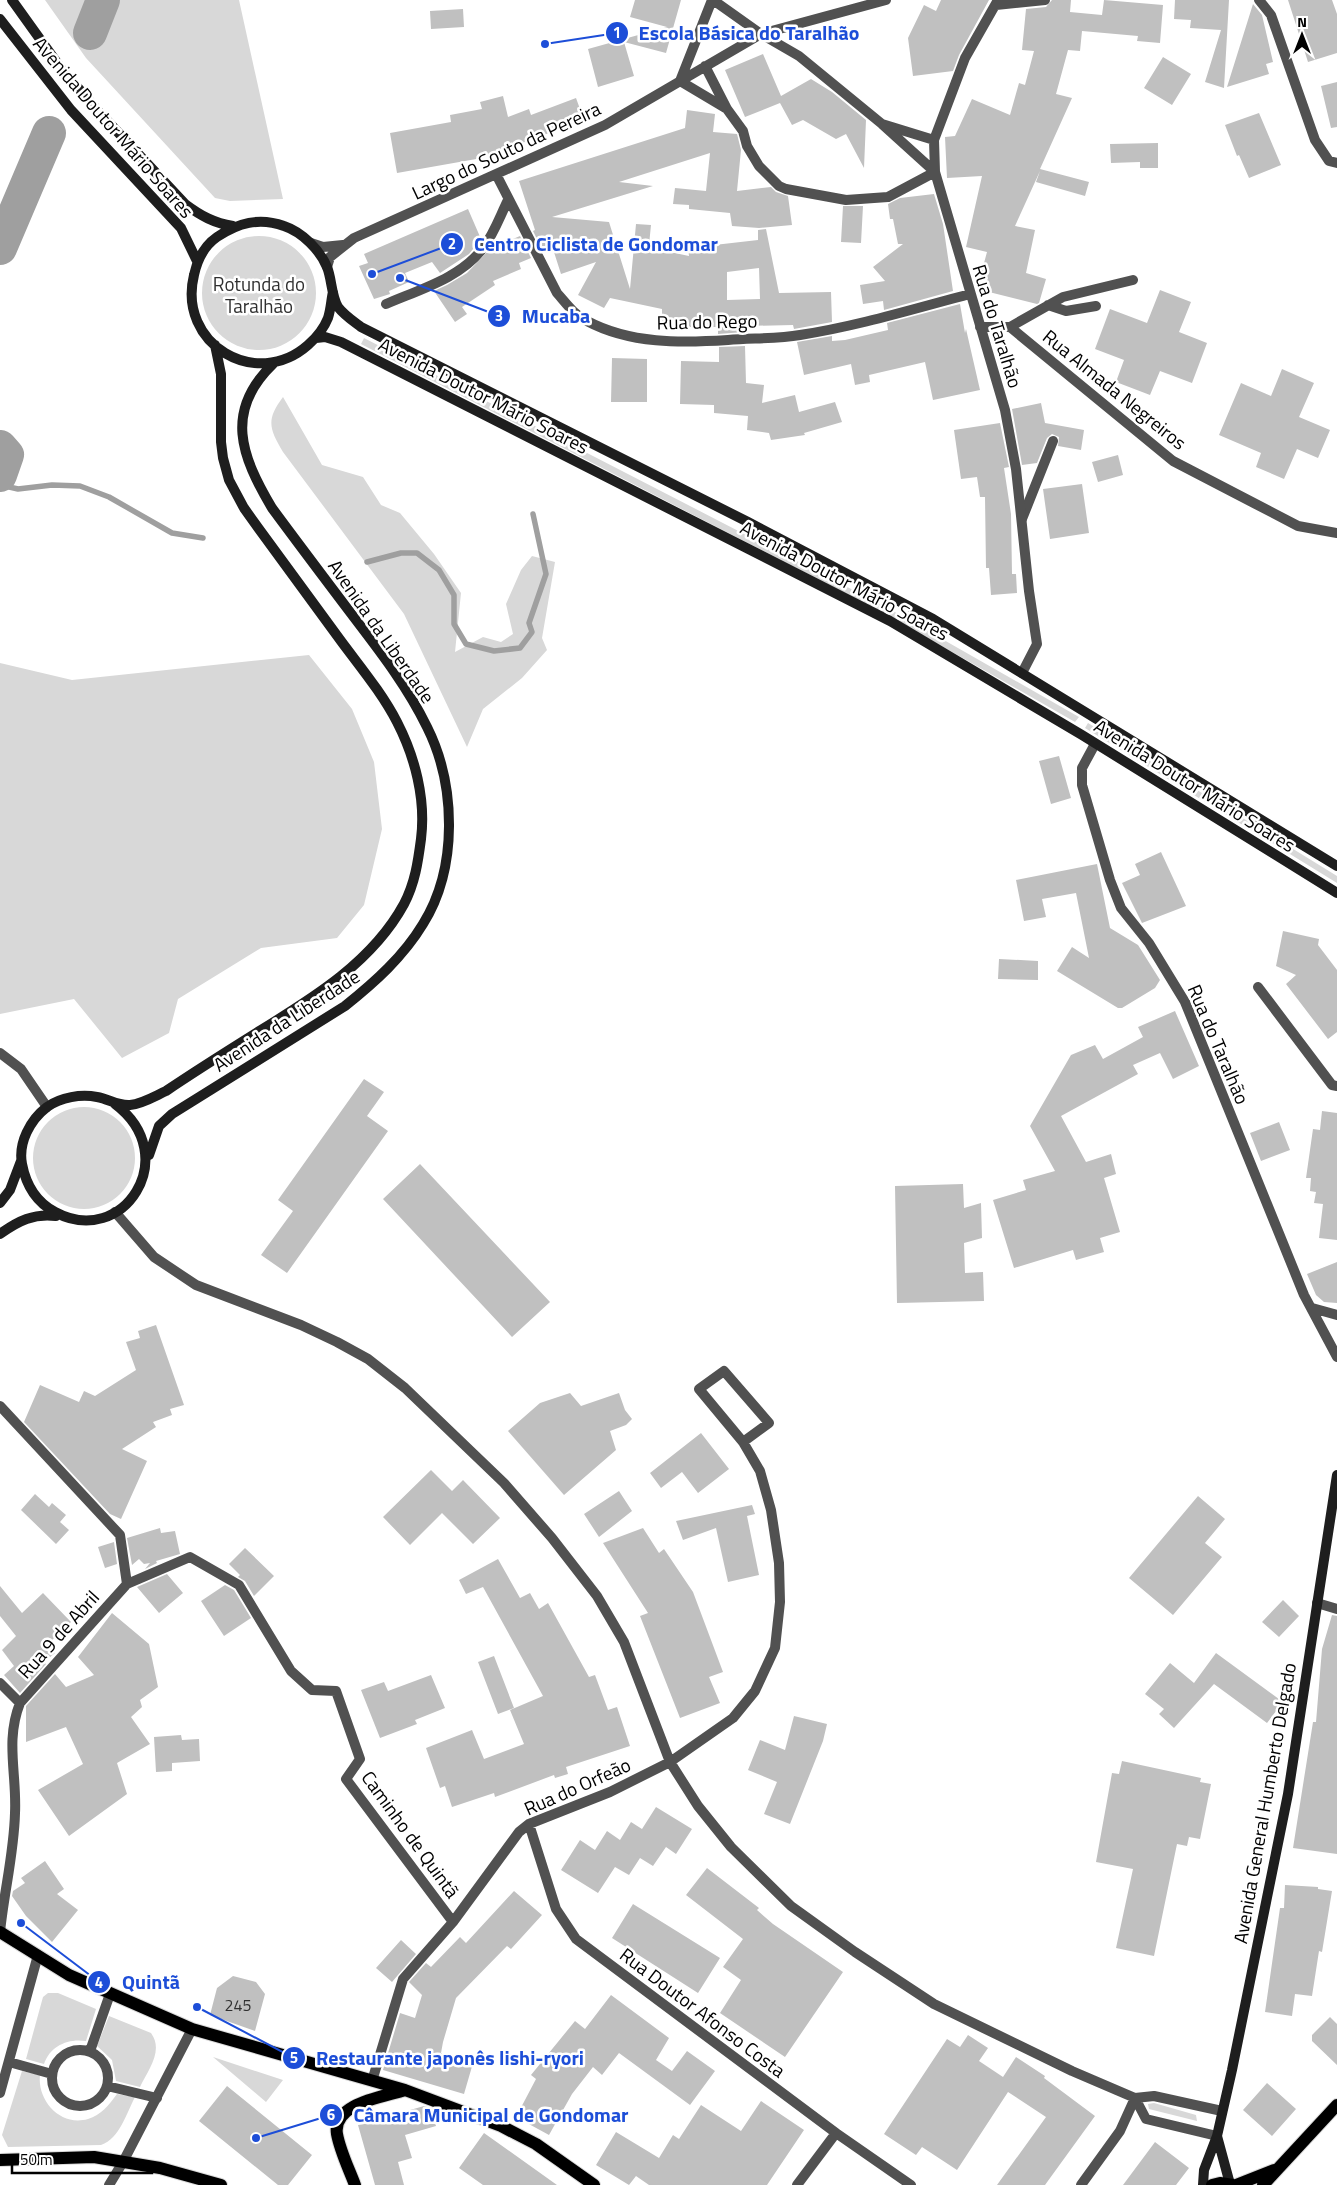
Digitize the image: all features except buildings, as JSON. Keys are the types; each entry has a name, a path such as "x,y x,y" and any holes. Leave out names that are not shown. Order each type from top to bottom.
{"main road":[{"name":"Avenida Doutor Mário Soares","path":"12,0 60,67 99,112 185,204 218,224 234,226 256,221 285,226 311,243 327,267 338,306 347,316 361,326 933,619 1337,866"},
{"name":"Avenida Doutor Mário Soares","path":"0,19 71,110 181,228 197,262"},
{"name":"Avenida Doutor Mário Soares","path":"234,226 211,241 197,262 192,284 191,306 203,334 223,353 250,362 273,364 298,354 316,338 328,319 333,292"},
{"name":"Avenida Doutor Mário Soares","path":"316,338 325,337 341,342 890,621 1337,893"},
{"name":"Avenida da Liberdade","path":"115,1104 130,1105 166,1090 336,981 366,954 387,930 404,904 418,869 422,807 418,777 409,749 383,698 254,522 230,480 221,442 222,387 215,346"},
{"name":"Avenida da Liberdade","path":"146,1163 154,1135 159,1126 172,1114 345,1006 370,987 396,961 424,924 438,893 446,862 448,801 438,756 428,727 393,669 272,508 256,482 246,454 242,420 244,405 252,389 273,364"},
{"path":"0,1203 10,1190 21,1160 22,1145 27,1130 47,1107 63,1099 81,1096 98,1097 115,1104 129,1114 139,1129 145,1146 146,1163 137,1191 115,1212 89,1220 35,1215 22,1220 0,1234"},
{"path":"21,1160 25,1178 33,1194 46,1208 62,1216"},
{"name":"Avenida General Humberto Delgado","path":"1203,2185 1204,2170 1217,2136 1288,1794 1337,1475"},
{"path":"0,1932 69,1975 192,2029 405,2090 501,2126 536,2144 594,2185"},
{"path":"355,2185 338,2136 338,2121 344,2113 352,2108 405,2090"},
{"path":"1263,2185 1337,2105"},
{"name":"Avenida General Humberto Delgado","path":"1217,2136 1233,2185"},
{"path":"0,2160 94,2157 160,2168 222,2185"},
{"path":"1212,2185 1233,2185 1276,2169"}],"street":[{"path":"705,66 726,109 743,131 748,146 759,166 779,186 786,189 846,200 888,197 935,172 882,124 798,56 761,34 712,0 680,81 726,109"},
{"name":"Largo do Souto da Pereira","path":"327,267 330,257 344,245 605,125 761,34 886,0"},
{"path":"997,3 1045,0"},
{"path":"1259,0 1271,15 1315,140 1328,161 1337,162"},
{"name":"Rua do Taralhão","path":"997,3 965,58 934,140 935,172 1005,410 1016,469 1029,591 1037,644 1022,673"},
{"path":"882,124 934,140"},
{"name":"Rua do Rego","path":"497,176 508,200 524,225 557,293 570,308 594,324 612,332 645,339 698,342 798,336 872,321 970,294"},
{"path":"386,304 437,281 470,262 489,240 508,200"},
{"name":"Largo do Souto da Pereira","path":"311,243 323,246 344,245"},
{"path":"980,327 1010,326 1063,297 1133,280"},
{"path":"1048,305 1066,311 1096,306"},
{"name":"Rua Almada Negreiros","path":"1010,326 1173,461 1298,526 1337,533"},
{"path":"1022,518 1053,441"},
{"name":"Rua do Taralhão","path":"1095,744 1082,768 1082,785 1121,908 1148,943 1185,1002 1304,1295 1337,1357"},
{"path":"1258,987 1332,1085 1337,1086"},
{"path":"0,1053 21,1069 47,1107"},
{"path":"115,1212 154,1257 177,1273 218,1295 338,1342 368,1359 406,1388 465,1443 504,1483 552,1538 597,1596 624,1642 670,1762 698,1806 730,1847 791,1906 855,1952 934,2004 1072,2071 1135,2098 1154,2096 1222,2111"},
{"path":"1312,1308 1337,1315"},
{"name":"Rua do Orfeão","path":"372,2081 403,1979 454,1922 510,1843 529,1824 610,1792 670,1762 733,1718 754,1691 775,1648 780,1602 779,1563 771,1510 760,1471 742,1442 699,1389 724,1371 769,1422 742,1442"},
{"path":"0,1406 120,1535 127,1584"},
{"name":"Caminho de Quintã","path":"127,1584 190,1557 239,1585 291,1671 312,1690 336,1691 360,1759 346,1779 454,1922"},
{"name":"Rua 9 de Abril","path":"0,1932 15,1812 13,1721 20,1703 127,1584"},
{"path":"1318,1603 1337,1609"},
{"path":"0,1683 20,1703"},
{"name":"Rua Doutor Afonso Costa","path":"529,1824 556,1909 576,1939 836,2133 911,2185"},
{"path":"0,2093 38,1955"},
{"path":"90,2052 110,1994"},
{"path":"109,2185 123,2162 192,2029"},
{"path":"71,2051 90,2052 104,2063 107,2072 107,2086 99,2098 92,2104 74,2106 58,2096 53,2088 52,2074 56,2062 62,2056 71,2051"},
{"path":"9,2062 52,2074"},
{"path":"107,2086 157,2098"},
{"path":"1135,2098 1146,2119 1217,2136"},
{"path":"1082,2185 1120,2132 1135,2098"},
{"path":"798,2185 836,2133"}],"green space":[{"path":"45,0 239,0 283,199 230,201 215,198 86,58"},
{"name":"Rotunda do Taralhão","path":"259,236 281,241 299,253 311,271 316,293 311,315 299,333 281,345 259,350 237,345 219,333 207,315 202,293 207,271 219,253 237,241"},
{"path":"364,338 886,607 1079,717 1075,722 882,612 361,344"},
{"path":"283,397 322,465 363,477 381,505 400,513 434,554 461,593 455,652 483,637 501,642 513,634 506,604 521,570 532,556 555,562 542,638 547,650 522,678 483,709 467,747 404,614 278,444 271,424 274,412"},
{"path":"309,655 352,709 374,762 382,829 364,905 337,938 261,948 178,999 169,1033 122,1058 74,999 0,1014 0,663 72,680"},
{"path":"1088,723 1337,876 1337,883 1085,728"},
{"path":"84,1107 103,1111 120,1122 131,1139 135,1158 131,1177 120,1194 103,1205 84,1209 65,1205 48,1194 37,1177 33,1158 37,1139 48,1122 65,1111"},
{"path":"48,1993 58,1993 96,2009 86,2041 66,2042 60,2045 51,2052 44,2064 26,2059 43,1997"},
{"path":"109,2016 151,2033 155,2040 155,2054 140,2087 116,2081 112,2060 97,2046"},
{"path":"213,2057 283,2080 266,2102"},
{"path":"22,2071 40,2075 42,2094 46,2102 52,2109 68,2119 88,2119 97,2115 117,2094 135,2097 118,2131 108,2142 101,2145 8,2147 2,2135"},
{"path":"1154,2103 1196,2115 1197,2121 1149,2109 1148,2104"}],"waterway":[{"path":"90,33 103,0"},
{"path":"0,248 49,133"},
{"path":"0,447 7,455 0,475"},
{"path":"0,485 18,489 52,485 80,486 109,497 172,533 203,538"},
{"path":"367,562 401,553 417,553 439,570 454,595 454,624 466,644 494,651 520,648 532,632 529,623 546,574 533,514"}],"place":[{"name":"Escola Básica do Taralhão","path":"545,44"},
{"name":"Centro Ciclista de Gondomar","path":"372,274"},
{"name":"Mucaba","path":"400,278"},
{"name":"Quintã","path":"21,1923"},
{"name":"Restaurante japonês lishi-ryori","path":"197,2007"},
{"name":"Câmara Municipal de Gondomar","path":"256,2138"}]}
